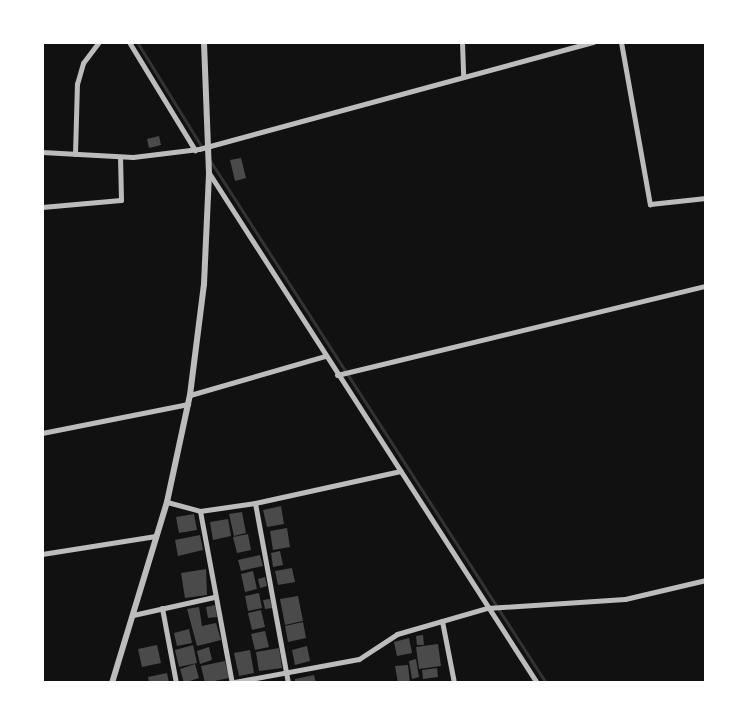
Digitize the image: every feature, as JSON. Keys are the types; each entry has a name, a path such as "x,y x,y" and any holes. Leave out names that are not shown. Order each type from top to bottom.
{"street":[{"path":"75,154 77,84 83,63 99,42"},
{"path":"129,42 195,150"},
{"path":"112,683 167,502 190,394 204,284 209,173 204,42"},
{"path":"462,42 463,76"},
{"path":"42,152 120,157 195,150 594,42"},
{"path":"621,42 650,204 706,198"},
{"path":"42,207 121,200 120,157"},
{"path":"209,173 537,683"},
{"path":"338,375 706,285"},
{"path":"190,394 326,356"},
{"path":"42,433 188,404"},
{"path":"167,502 200,512 255,503 400,471"},
{"path":"255,503 288,683"},
{"path":"200,512 231,683 359,659 397,633 487,608 625,599 706,580"},
{"path":"42,554 156,536"},
{"path":"132,615 214,597"},
{"path":"162,608 176,683"},
{"path":"442,621 454,683"}],"building":[{"path":"159,136 161,145 149,148 147,139"},
{"path":"241,158 246,178 235,181 230,160"},
{"path":"281,506 284,524 267,527 263,510"},
{"path":"242,512 246,533 234,536 229,514"},
{"path":"194,514 197,530 179,533 176,517"},
{"path":"228,519 231,536 213,540 210,522"},
{"path":"287,528 290,547 273,550 270,531"},
{"path":"248,534 251,550 237,553 233,537"},
{"path":"200,535 203,550 178,556 175,540"},
{"path":"280,551 283,565 273,567 271,553"},
{"path":"260,555 263,566 241,571 238,560"},
{"path":"292,568 295,582 278,585 275,571"},
{"path":"206,569 207,595 185,598 181,573"},
{"path":"253,571 257,589 245,592 241,574"},
{"path":"265,577 267,586 260,588 258,579"},
{"path":"259,593 262,608 248,611 245,596"},
{"path":"298,596 303,621 285,625 280,599"},
{"path":"270,599 272,608 265,609 263,600"},
{"path":"215,605 217,617 208,618 206,607"},
{"path":"199,607 202,626 216,623 221,640 197,646 187,609"},
{"path":"261,610 265,627 252,630 248,613"},
{"path":"303,622 306,638 288,642 285,626"},
{"path":"189,629 192,643 177,646 174,633"},
{"path":"265,631 269,647 255,650 251,634"},
{"path":"423,635 424,645 417,645 416,636"},
{"path":"409,638 412,653 397,656 394,642"},
{"path":"438,644 441,666 419,669 416,647"},
{"path":"157,645 161,663 142,667 138,649"},
{"path":"193,645 197,663 179,667 175,650"},
{"path":"307,646 310,661 295,665 292,650"},
{"path":"209,647 212,660 200,664 197,651"},
{"path":"279,648 282,668 259,671 256,652"},
{"path":"250,650 254,673 239,676 234,653"},
{"path":"416,659 419,677 412,679 409,661"},
{"path":"225,661 229,678 205,683 201,666"},
{"path":"195,664 199,678 184,683 180,669"},
{"path":"408,665 410,683 398,683 395,666"},
{"path":"437,668 438,677 423,679 422,670"},
{"path":"167,673 169,683 149,683 148,677"},
{"path":"314,675 316,683 295,683 295,679"}],"waterway":[{"path":"137,42 203,149"},
{"path":"209,159 546,683"}]}
